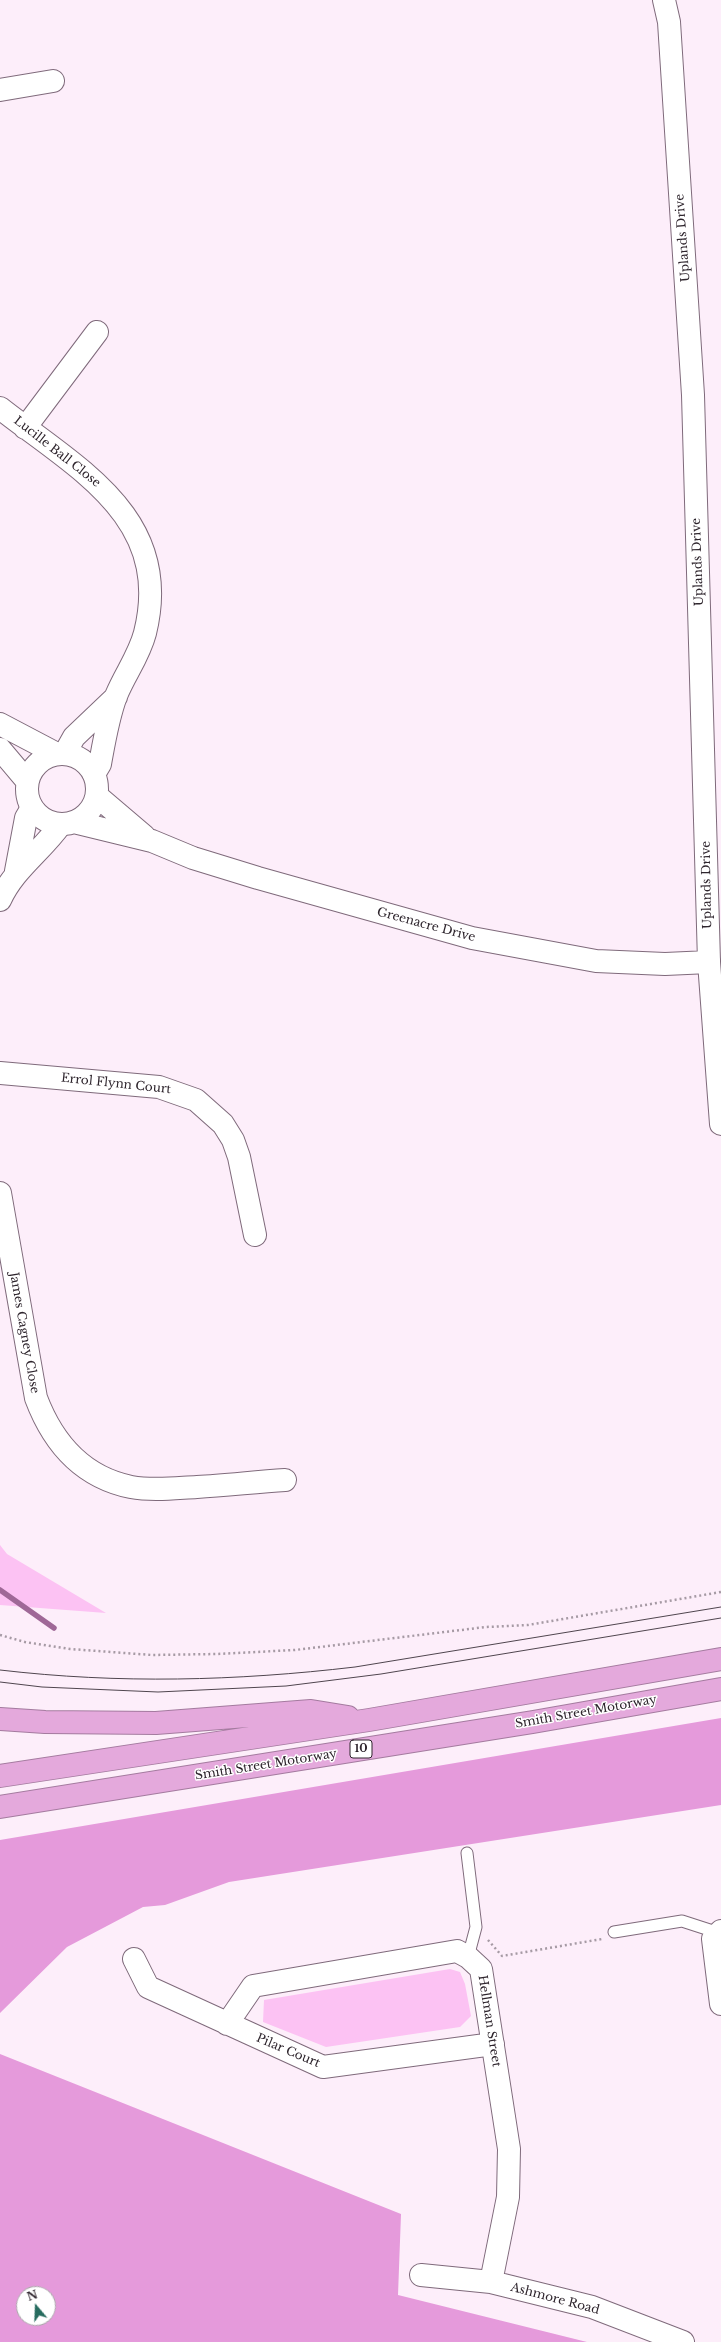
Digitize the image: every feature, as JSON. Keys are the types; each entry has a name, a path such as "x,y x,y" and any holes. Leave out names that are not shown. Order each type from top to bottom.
{"highway":[{"name":"10","path":"0,1776 368,1720 721,1659"},
{"name":"Smith Street Motorway","path":"0,1807 533,1722 721,1689"},
{"path":"0,1719 45,1722 149,1723 311,1711 368,1720"}],"street":[{"name":"Uplands Drive","path":"664,0 669,22 693,395 709,962 721,1124"},
{"path":"0,90 53,81"},
{"path":"25,428 97,332"},
{"name":"Lucille Ball Close","path":"0,408 81,468 102,486 126,517 139,540 146,562 150,584 150,608 145,634 136,659 116,697 100,764 94,774"},
{"name":"Lucille Ball Close","path":"61,754 74,737 116,697"},
{"path":"0,724 61,754 82,760 94,774 98,785 97,796 92,807 85,816 68,823 16,871"},
{"path":"0,749 27,781"},
{"path":"61,754 38,763 31,771 27,781 28,800 32,808 45,819 68,823"},
{"name":"Greenacre Drive","path":"97,796 110,809 152,842"},
{"path":"0,900 16,871 26,818 32,808"},
{"name":"Greenacre Drive","path":"68,823 152,842 193,858 258,878 472,938 596,961 665,964 709,962"},
{"name":"Errol Flynn Court","path":"0,1074 159,1087 177,1092 196,1100 216,1115 233,1140 239,1157 255,1235"},
{"name":"James Cagney Close","path":"0,1193 36,1398 54,1437 68,1453 88,1469 108,1480 132,1487 156,1489 285,1480"},
{"path":"720,1932 713,1939 721,2004"},
{"path":"227,2024 253,1986 457,1951 468,1957"},
{"name":"Hellman Street","path":"468,1957 481,1969 509,2149 508,2197 491,2282"},
{"name":"Pilar Court","path":"134,1959 148,1987 323,2067 493,2044"},
{"name":"Ashmore Road","path":"421,2275 491,2282 592,2307 683,2342"}],"lane":[{"path":"467,1853 476,1927 468,1957"},
{"path":"614,1932 682,1921 720,1932"}],"path":[{"path":"0,1636 25,1642 70,1649 152,1655 218,1654 295,1650 486,1627 528,1625 721,1592"},
{"path":"476,1927 502,1956 602,1939 614,1932"}],"shaded area":[{"path":"0,1545 7,1554 106,1613 0,1605"},
{"path":"721,1718 721,1805 229,1882 165,1905 143,1907 67,1947 0,2013 0,1840"},
{"path":"450,1969 460,1972 465,1984 471,2016 460,2027 326,2047 263,2022 264,2000"},
{"path":"0,2054 401,2214 398,2295 587,2342 0,2342"}],"waterway":[{"path":"0,1590 54,1628"}],"tram line":[{"path":"0,1670 133,1679 222,1678 310,1672 355,1667 721,1607"},
{"path":"0,1682 42,1687 158,1692 286,1686 381,1674 721,1618"}]}
